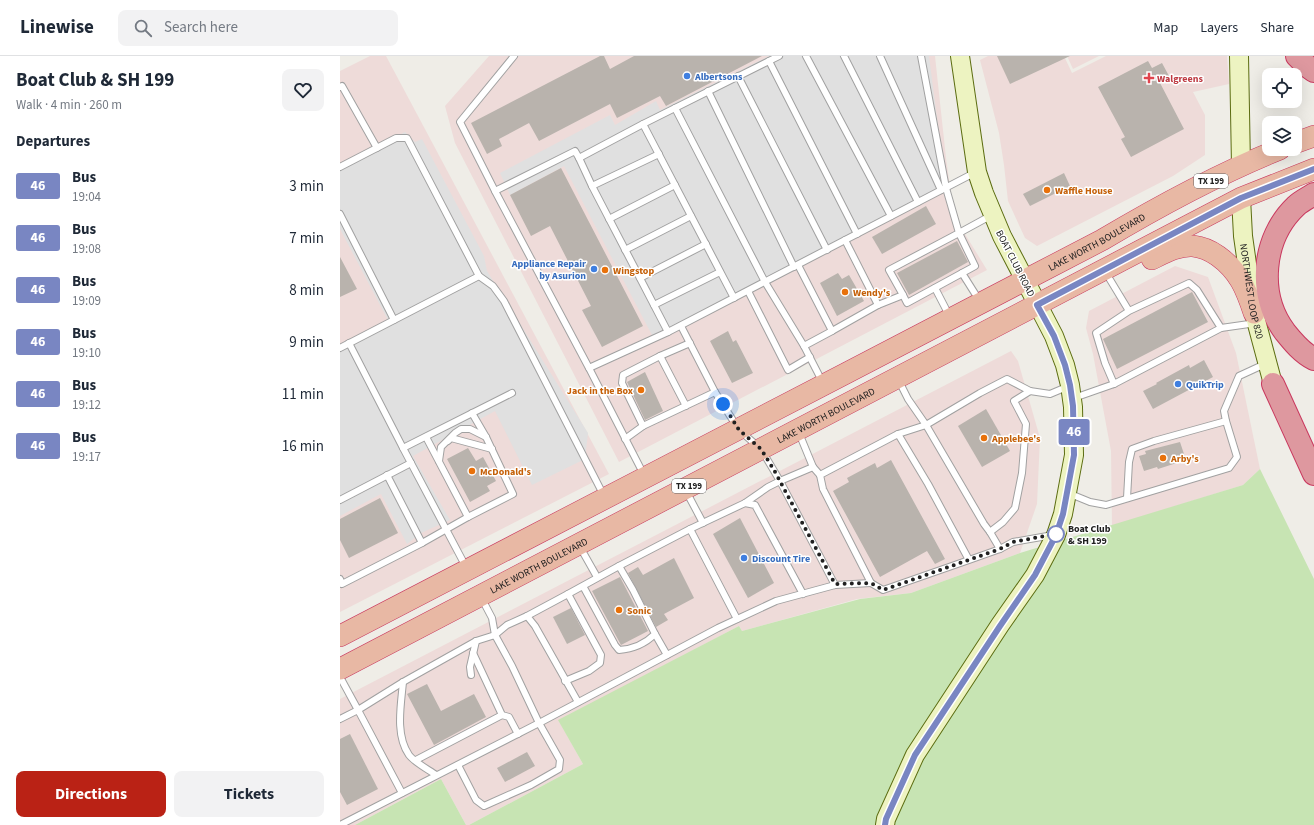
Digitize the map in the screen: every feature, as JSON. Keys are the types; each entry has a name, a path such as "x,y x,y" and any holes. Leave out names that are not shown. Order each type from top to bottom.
{"highway":[{"path":"1297,56 1307,66 1314,70"},
{"path":"1302,140 1314,136"},
{"name":"LAKE WORTH BOULEVARD","path":"340,636 468,571 1102,240 1142,216 1264,156"},
{"name":"LAKE WORTH BOULEVARD","path":"340,669 1241,198 1314,169"},
{"path":"1314,194 1296,205 1284,221 1273,242 1267,262 1267,286 1272,310 1280,326 1307,356 1314,359"},
{"path":"1113,265 1142,263 1176,248 1193,246 1210,251 1236,272 1246,292 1255,318"},
{"path":"1273,384 1314,474"},
{"path":"481,596 480,584 501,553"},
{"path":"456,609 469,585 470,579 468,571"}],"main road":[{"name":"BOAT CLUB ROAD","path":"885,825 886,819 915,755 995,632 1035,575 1056,535 1063,514 1074,455 1071,392 1065,365 1054,336 1002,236 977,172 960,56"},
{"path":"1239,56 1241,166"},
{"name":"NORTHWEST LOOP 820","path":"1241,198 1243,236 1255,318 1273,384"}],"lane":[{"path":"514,56 460,122 646,478"},
{"path":"579,158 643,124 779,56"},
{"path":"806,56 891,216"},
{"path":"844,56 918,202"},
{"path":"880,56 944,189 959,233 975,266 907,303 890,270 959,233 993,215"},
{"path":"921,56 944,189"},
{"path":"769,61 857,234"},
{"path":"738,76 827,250"},
{"path":"340,87 342,86 377,148"},
{"path":"708,91 796,266 832,331"},
{"path":"675,108 765,282 804,346 824,384"},
{"path":"643,124 734,298"},
{"path":"340,167 396,138 407,138 479,276 493,286 504,301 606,499"},
{"path":"495,191 575,151 668,332"},
{"path":"592,186 659,154"},
{"path":"589,368 681,326 977,172"},
{"path":"609,219 674,185"},
{"path":"340,214 394,320"},
{"path":"626,250 691,216"},
{"path":"845,240 878,305"},
{"path":"640,278 706,244"},
{"path":"1113,265 1129,311"},
{"path":"654,305 720,272"},
{"path":"962,273 981,303"},
{"path":"340,348 479,276"},
{"path":"1114,384 1105,363 1096,333 1129,311 1189,283 1198,290 1221,328"},
{"path":"935,288 951,318"},
{"path":"748,291 788,370 810,357"},
{"path":"804,346 878,305 903,295"},
{"path":"820,475 898,434 926,425 1007,379 1030,391 1050,394 1071,392 1114,384 1221,328 1255,318"},
{"path":"681,326 715,392 739,430 761,449 780,481 835,584"},
{"path":"349,343 468,571"},
{"path":"643,426 622,383 623,375 690,343"},
{"path":"660,356 686,406"},
{"path":"1067,492 1090,502 1106,505 1229,468 1237,457 1224,411 1239,376 1267,363"},
{"path":"898,378 908,399 926,425 1000,549"},
{"path":"990,532 1003,522 1015,508 1022,473 1026,424 1014,401 1030,391"},
{"path":"625,439 643,426 715,392"},
{"path":"404,448 512,393"},
{"path":"341,582 422,543 513,494 486,437 472,413"},
{"path":"1127,498 1129,462 1132,449 1154,440 1226,421"},
{"path":"438,462 441,447 455,433 470,429 486,437"},
{"path":"797,430 813,467 820,475 823,489 871,583"},
{"path":"898,434 928,484 968,560"},
{"path":"426,437 468,517"},
{"path":"441,447 451,438 492,449"},
{"path":"340,500 411,463"},
{"path":"340,719 476,641 495,635 507,625 527,616 690,529 745,503 768,487 813,467"},
{"path":"387,476 422,543"},
{"path":"685,488 703,523"},
{"path":"745,503 755,505 803,594"},
{"path":"690,529 737,619"},
{"path":"340,825 518,734 737,619 776,601 835,584 871,583 883,590 1000,549 1013,542 1056,535"},
{"path":"579,545 597,578"},
{"path":"619,566 667,655"},
{"path":"583,586 619,650 636,647 647,642 655,634"},
{"path":"565,681 589,671 600,663 601,655 568,594"},
{"path":"458,765 476,800 484,806 531,785 559,769 560,760 539,723 512,666 495,635 492,618 481,596"},
{"path":"527,616 535,626 578,702"},
{"path":"471,675 470,667 476,641"},
{"path":"473,653 502,714 509,717 518,734"},
{"path":"340,677 402,793"},
{"path":"403,682 401,740 410,756 436,775"},
{"path":"416,760 502,714"}],"shaded area":[{"path":"370,56 386,56 609,474 340,612 340,71"},
{"path":"489,56 935,56 954,216 987,270 619,462 455,143 445,106"},
{"path":"769,56 929,56 946,188 654,339 564,166 510,195 500,173 610,115 615,125 656,101 660,110"},
{"path":"988,56 1064,56 1072,73 1106,56 1227,56 1229,84 1193,92 1205,115 1205,155 1173,176 1037,246 1025,238 1008,201 999,133 980,60"},
{"path":"1067,56 1099,56 1073,69"},
{"path":"405,132 415,142 422,139 484,256 487,271 588,433 585,459 532,485 495,411 413,456 450,520 421,533 407,544 381,494 340,516 340,347 389,322 340,229 340,167"},
{"path":"1175,266 1208,277 1236,353 1260,469 1243,485 1112,526 1111,451 1093,354 1086,328 1089,311"},
{"path":"1011,351 1018,361 1040,438 1037,504 1020,553 911,593 857,599 742,631 739,626 559,721 583,764 469,825 466,825 441,779 355,825 340,825 340,699"}],"green space":[{"path":"1260,469 1314,579 1314,825 469,825 583,764 558,720 739,626 742,631 860,599 911,593 1020,553 1243,485"},
{"path":"441,779 466,825 355,825"}],"building":[{"path":"600,56 604,56 610,69 634,56 762,56 666,106 660,96 617,118 610,104 539,141 529,123 499,139 502,146 487,154 471,123"},
{"path":"997,56 1070,56 1010,84"},
{"name":"Walgreens","path":"1148,61 1152,68 1162,63 1169,76 1159,81 1184,129 1131,157 1121,139 1125,137 1098,87"},
{"path":"561,168 643,326 602,347 582,310 591,306 550,226 531,236 510,195"},
{"name":"Waffle House","path":"1064,173 1070,186 1030,206 1023,194"},
{"path":"926,206 936,224 882,254 872,237"},
{"path":"957,241 968,262 909,295 897,273"},
{"path":"340,257 357,289 340,297"},
{"path":"838,273 842,279 849,275 864,301 837,316 820,283"},
{"path":"1192,292 1208,322 1117,369 1103,339"},
{"path":"728,331 733,342 736,340 753,373 732,383 710,341"},
{"name":"QuikTrip","path":"1204,360 1213,377 1153,409 1143,391 1189,365 1190,368"},
{"path":"645,372 663,411 645,420 627,382"},
{"name":"Applebee's","path":"986,409 1010,451 982,467 958,426"},
{"name":"Arby's","path":"1180,442 1186,460 1158,469 1157,467 1144,471 1139,456 1146,454 1145,451"},
{"name":"McDonald's","path":"468,448 476,461 483,457 496,481 487,486 490,491 470,502 447,459"},
{"path":"891,460 945,559 935,564 927,551 880,577 833,491 849,482 847,478 875,463 877,468"},
{"path":"380,498 398,533 349,558 340,540 340,519"},
{"name":"Discount Tire","path":"740,518 774,583 748,598 713,534"},
{"path":"674,558 694,598 664,614 668,620 656,627 628,573 638,567 643,575"},
{"name":"Sonic","path":"620,577 648,631 621,645 592,591"},
{"path":"571,608 585,635 567,644 553,617"},
{"path":"427,684 441,711 474,694 486,717 434,745 407,694"},
{"path":"350,734 378,789 347,805 340,792 340,739"},
{"path":"527,752 535,766 505,782 497,768"}],"bus line":[{"name":"46","path":"885,825 886,819 915,755 1035,575 1056,535 1063,514 1074,455 1073,406 1065,365 1054,336 1037,305 1241,198 1314,169"}],"place":[{"name":"Albertsons","path":"687,76"},
{"name":"Walgreens","path":"1149,78"},
{"name":"Waffle House","path":"1047,190"},
{"name":"Appliance Repair by Asurion","path":"594,269"},
{"name":"Wingstop","path":"605,270"},
{"name":"Wendy's","path":"845,292"},
{"name":"QuikTrip","path":"1178,384"},
{"name":"Jack in the Box","path":"641,390"},
{"name":"Applebee's","path":"984,438"},
{"name":"Arby's","path":"1163,458"},
{"name":"McDonald's","path":"472,471"},
{"name":"Boat Club & SH 199","path":"1056,534"},
{"name":"Discount Tire","path":"744,558"},
{"name":"Sonic","path":"619,610"}],"route":[{"path":"723,404 739,430 761,449 774,470 835,584 871,583 883,590 1000,549 1013,542 1056,534"}]}
